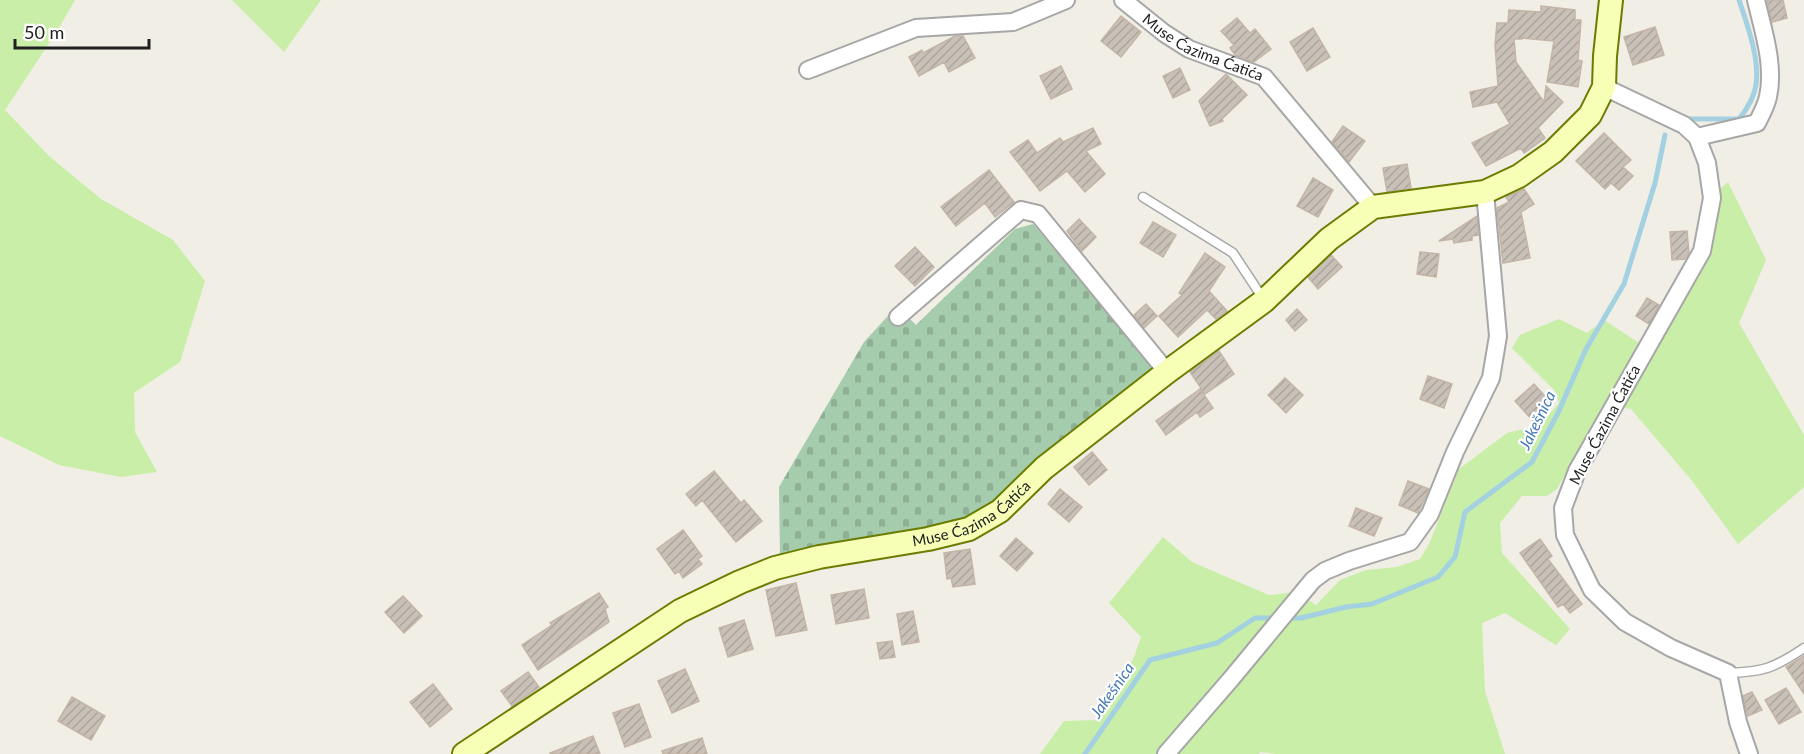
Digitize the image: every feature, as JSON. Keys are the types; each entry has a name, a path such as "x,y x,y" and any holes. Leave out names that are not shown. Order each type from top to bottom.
{"street":[{"path":"808,70 916,28 1013,22 1066,0"},
{"name":"Muse Ćazima Ćatića","path":"1123,0 1164,33 1190,49 1264,77 1373,207"},
{"name":"Muse Ćazima Ćatića","path":"464,754 680,611 740,582 775,568 819,557 928,539 969,529 1000,511 1044,468 1167,372 1264,301 1329,239 1373,207 1485,192 1519,176 1553,153 1590,115 1604,87 1611,0"},
{"path":"1604,87 1684,125 1697,136 1757,123 1768,97 1770,70 1756,0"},
{"name":"Muse Ćazima Ćatića","path":"1697,136 1707,163 1713,198 1702,251 1577,471 1563,508 1566,535 1592,590 1625,622 1671,648 1728,673"},
{"path":"1166,754 1232,679 1313,580 1349,561 1410,542 1430,514 1455,452 1491,378 1493,367 1498,336 1485,192"},
{"path":"898,317 1021,210 1038,214 1167,372"},
{"path":"1728,673 1738,722 1749,754"}],"lane":[{"path":"1143,197 1233,253 1264,301"},
{"path":"1728,673 1754,672 1780,664 1804,648"}],"green space":[{"path":"0,0 75,0 5,110 49,156 101,199 173,240 205,281 180,362 134,393 135,432 157,472 121,477 59,465 0,436"},
{"path":"232,0 321,0 284,52"},
{"path":"1728,182 1766,260 1739,323 1804,435 1804,487 1738,544 1693,482 1631,409 1604,404 1557,489 1547,496 1522,496 1500,523 1502,553 1570,629 1556,645 1505,613 1482,623 1485,691 1505,754 1277,754 1260,752 1259,754 1040,754 1064,721 1099,720 1134,657 1141,637 1109,603 1163,537 1192,562 1269,595 1296,592 1316,605 1340,580 1366,570 1397,567 1420,559 1429,544 1459,469 1507,433 1540,425 1559,403 1555,391 1512,348 1520,335 1559,319 1587,333 1604,320 1639,343 1658,344 1704,265 1713,244 1719,190"},
{"path":"1033,224 1154,368 1068,433 986,509 935,532 780,558 779,487 864,342 897,306 916,325 1015,229"}],"building":[{"path":"1767,0 1783,0 1787,18 1772,22"},
{"path":"1541,6 1575,10 1575,20 1581,20 1578,60 1582,61 1578,87 1547,82 1554,41 1514,39 1516,62 1544,102 1546,86 1563,102 1538,128 1545,138 1524,153 1521,148 1486,166 1472,143 1510,124 1497,102 1473,107 1470,92 1498,86 1495,45 1497,23 1508,23 1509,10 1541,12"},
{"path":"1121,16 1141,32 1121,57 1101,41"},
{"path":"1237,18 1250,33 1255,29 1271,49 1254,62 1235,55 1230,48 1234,45 1221,31"},
{"path":"1655,27 1664,55 1633,65 1624,37"},
{"path":"1313,28 1330,57 1307,71 1290,42"},
{"path":"955,36 963,36 975,58 949,72 944,62 919,76 909,57 922,50 923,53"},
{"path":"1061,66 1072,89 1051,99 1040,76"},
{"path":"1180,68 1190,90 1173,98 1163,76"},
{"path":"1226,74 1247,95 1222,119 1223,121 1210,126 1199,101"},
{"path":"1343,126 1365,141 1349,162 1332,142"},
{"path":"1093,128 1101,144 1086,151 1105,174 1085,192 1067,171 1040,191 1010,152 1028,140 1037,153 1060,138 1063,142"},
{"path":"1604,133 1631,160 1623,167 1633,176 1619,190 1611,183 1605,189 1576,161"},
{"path":"1407,164 1411,188 1387,192 1383,168"},
{"path":"989,170 1014,202 995,217 985,203 956,226 941,207"},
{"path":"1313,178 1333,190 1318,217 1297,206"},
{"path":"1524,189 1534,204 1521,212 1530,258 1503,263 1497,208 1509,202 1506,197"},
{"path":"1477,216 1478,235 1472,236 1472,240 1454,243 1453,239 1439,241"},
{"path":"1079,219 1096,237 1082,251 1067,231"},
{"path":"1153,222 1176,235 1163,257 1140,243"},
{"path":"1687,231 1689,253 1685,259 1672,260 1670,232"},
{"path":"915,247 934,267 915,286 895,266"},
{"path":"1420,252 1439,254 1436,277 1417,274"},
{"path":"1205,253 1225,267 1209,291 1227,311 1216,319 1207,310 1178,337 1159,316 1182,295 1179,293"},
{"path":"1331,255 1342,267 1318,289 1308,277"},
{"path":"1647,298 1659,305 1649,324 1636,316"},
{"path":"1146,304 1157,316 1144,328 1134,315"},
{"path":"1297,309 1307,320 1295,331 1286,320"},
{"path":"1219,351 1234,374 1205,394 1190,372"},
{"path":"1428,376 1452,384 1444,408 1420,399"},
{"path":"1285,378 1303,395 1286,413 1268,395"},
{"path":"1534,384 1552,404 1533,421 1515,401"},
{"path":"1200,389 1213,408 1200,417 1197,412 1166,435 1156,421"},
{"path":"1092,452 1107,470 1089,485 1074,467"},
{"path":"714,471 741,503 744,500 762,521 736,542 702,500 696,506 686,494"},
{"path":"1408,481 1429,489 1418,513 1399,505"},
{"path":"1060,489 1082,507 1069,522 1048,504"},
{"path":"1356,508 1382,518 1374,536 1349,526"},
{"path":"683,530 702,556 698,559 702,564 683,578 679,571 675,574 657,549"},
{"path":"1016,538 1033,553 1017,571 1000,556"},
{"path":"1540,539 1552,556 1548,559 1582,604 1570,613 1563,604 1558,607 1520,553"},
{"path":"970,549 975,584 953,587 951,578 947,579 944,553"},
{"path":"796,583 807,630 776,636 766,590"},
{"path":"864,589 869,618 836,624 831,595"},
{"path":"599,593 608,607 605,609 609,622 538,670 522,645 552,625 550,623"},
{"path":"403,596 422,616 404,633 385,612"},
{"path":"913,611 919,642 902,645 897,614"},
{"path":"744,620 753,649 728,657 719,628"},
{"path":"892,641 895,657 880,659 877,643"},
{"path":"1804,656 1804,694 1786,667"},
{"path":"685,669 699,701 672,713 658,681"},
{"path":"528,672 539,687 512,706 501,691"},
{"path":"433,684 452,709 430,727 410,702"},
{"path":"1786,688 1801,712 1779,724 1765,700"},
{"path":"1752,692 1762,710 1748,716 1743,696"},
{"path":"72,697 105,716 91,740 58,721"},
{"path":"639,704 651,737 625,747 613,713"},
{"path":"593,736 600,754 550,753"},
{"path":"702,738 707,754 663,754 662,751"}],"waterway":[{"name":"Jakešnica","path":"1684,119 1739,119 1752,99 1756,85 1756,64 1739,0"},
{"name":"Jakešnica","path":"1288,618 1301,618 1346,607 1372,604 1438,577 1455,557 1465,512 1532,462 1558,413 1586,349 1624,284 1655,183 1665,135"},
{"name":"Jakešnica","path":"1085,754 1150,660 1217,643 1255,618 1270,618"}]}
